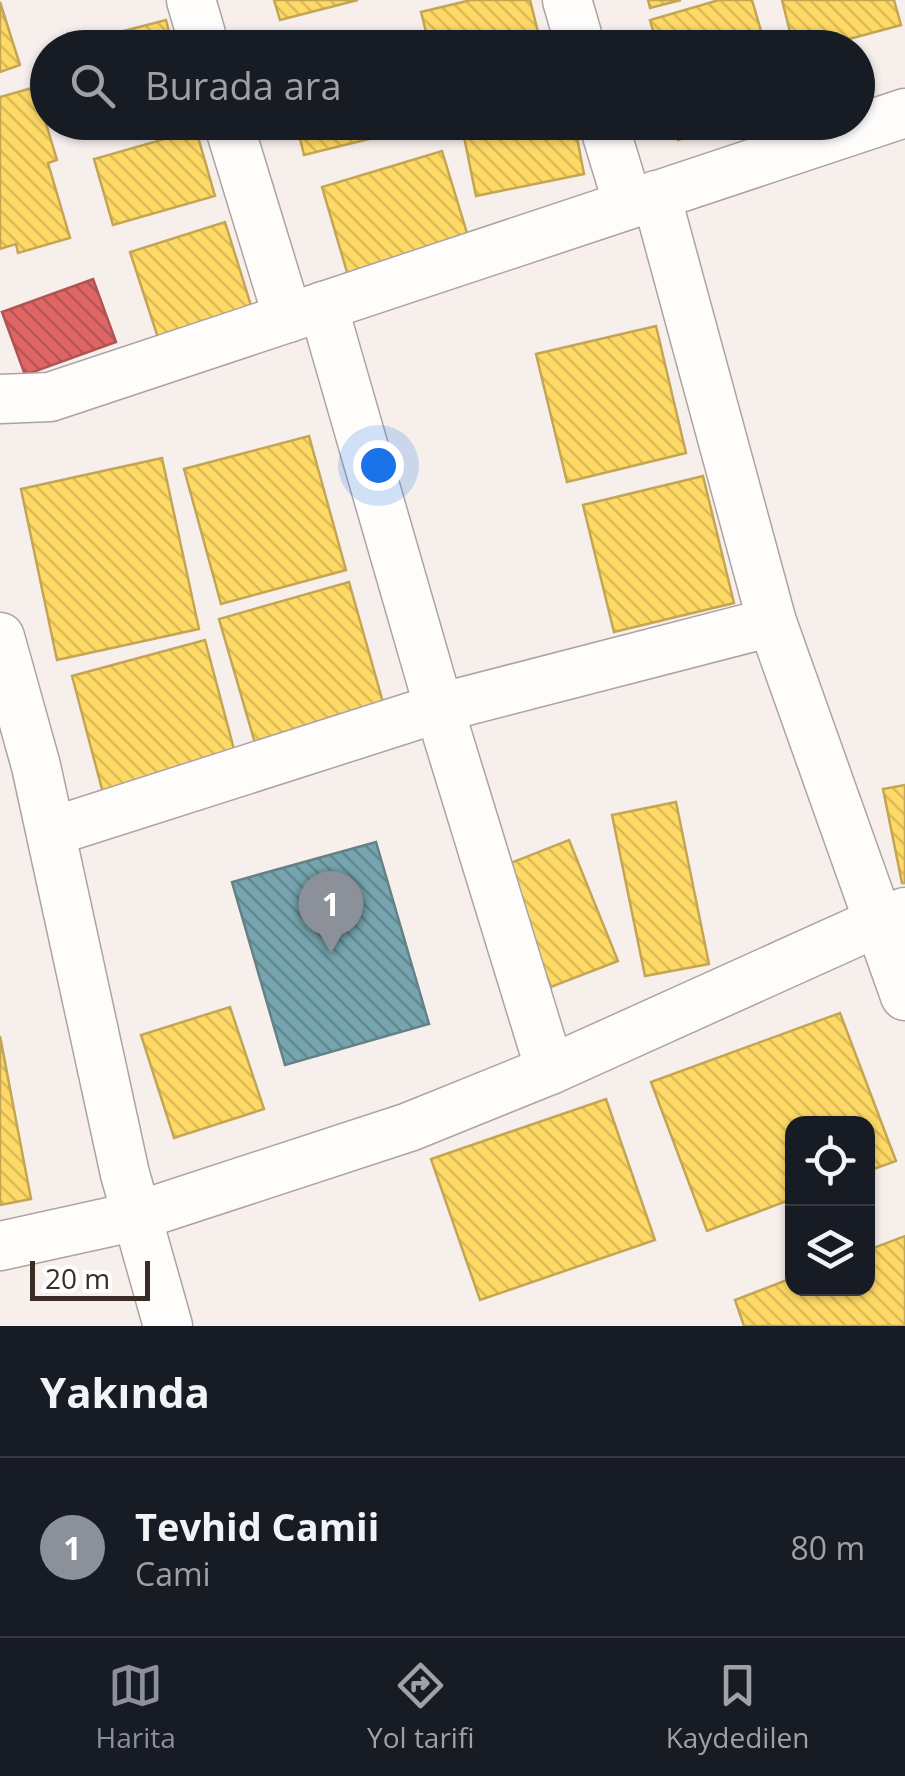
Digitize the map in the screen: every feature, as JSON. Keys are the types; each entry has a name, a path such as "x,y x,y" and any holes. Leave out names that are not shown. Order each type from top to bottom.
{"street":[{"path":"191,0 200,30"},
{"path":"567,0 576,30"},
{"path":"875,123 905,113"},
{"path":"235,140 305,312 439,708 550,1070"},
{"path":"612,140 642,200 772,622 892,917 905,996"},
{"path":"0,399 50,396 823,140"},
{"path":"50,832 439,708 772,622"},
{"path":"0,637 36,766 125,1174 168,1326"},
{"path":"0,1246 137,1216 409,1127 550,1070 892,917"}],"building: Konut":[{"path":"274,0 358,0 280,20"},
{"path":"471,0 530,0 538,30 426,30 421,12"},
{"path":"648,0 681,0 650,8"},
{"path":"719,0 752,0 761,30 653,30 650,20"},
{"path":"782,0 894,0 901,25 875,32 790,30"},
{"path":"0,2 20,65 0,72"},
{"path":"166,20 168,30 128,30"},
{"path":"30,88 30,140 51,140 57,160 48,163 70,238 18,253 16,244 0,249 0,97"},
{"path":"161,140 199,140 215,196 113,225 94,159"},
{"path":"300,140 365,140 304,155"},
{"path":"465,140 577,140 584,174 476,196"},
{"path":"442,151 470,243 349,279 322,187"},
{"path":"225,222 253,312 163,353 130,252"},
{"path":"656,326 686,453 567,482 536,354"},
{"path":"309,436 346,570 221,604 184,469"},
{"path":"162,458 199,629 57,660 21,489"},
{"path":"703,476 734,603 614,632 583,505"},
{"path":"349,582 386,713 257,750 219,619"},
{"path":"205,640 245,791 112,827 72,676"},
{"path":"905,785 905,883 902,883 883,789"},
{"path":"676,802 709,964 645,976 612,815"},
{"path":"569,840 618,961 551,987 503,866"},
{"path":"230,1007 264,1109 174,1138 141,1035"},
{"path":"840,1013 896,1161 875,1168 875,1116 785,1116 785,1202 707,1231 651,1082"},
{"path":"0,1036 31,1199 0,1205"},
{"path":"606,1099 655,1240 480,1300 431,1159"},
{"path":"905,1236 905,1326 744,1326 735,1300 785,1281 785,1296 875,1296 875,1247"}],"building: Ticaret":[{"path":"93,279 116,342 25,375 2,312"}],"building: Kamu":[{"path":"376,842 429,1024 285,1065 232,882"}],"place":[{"name":"Tevhid Camii","path":"331,953"}]}
